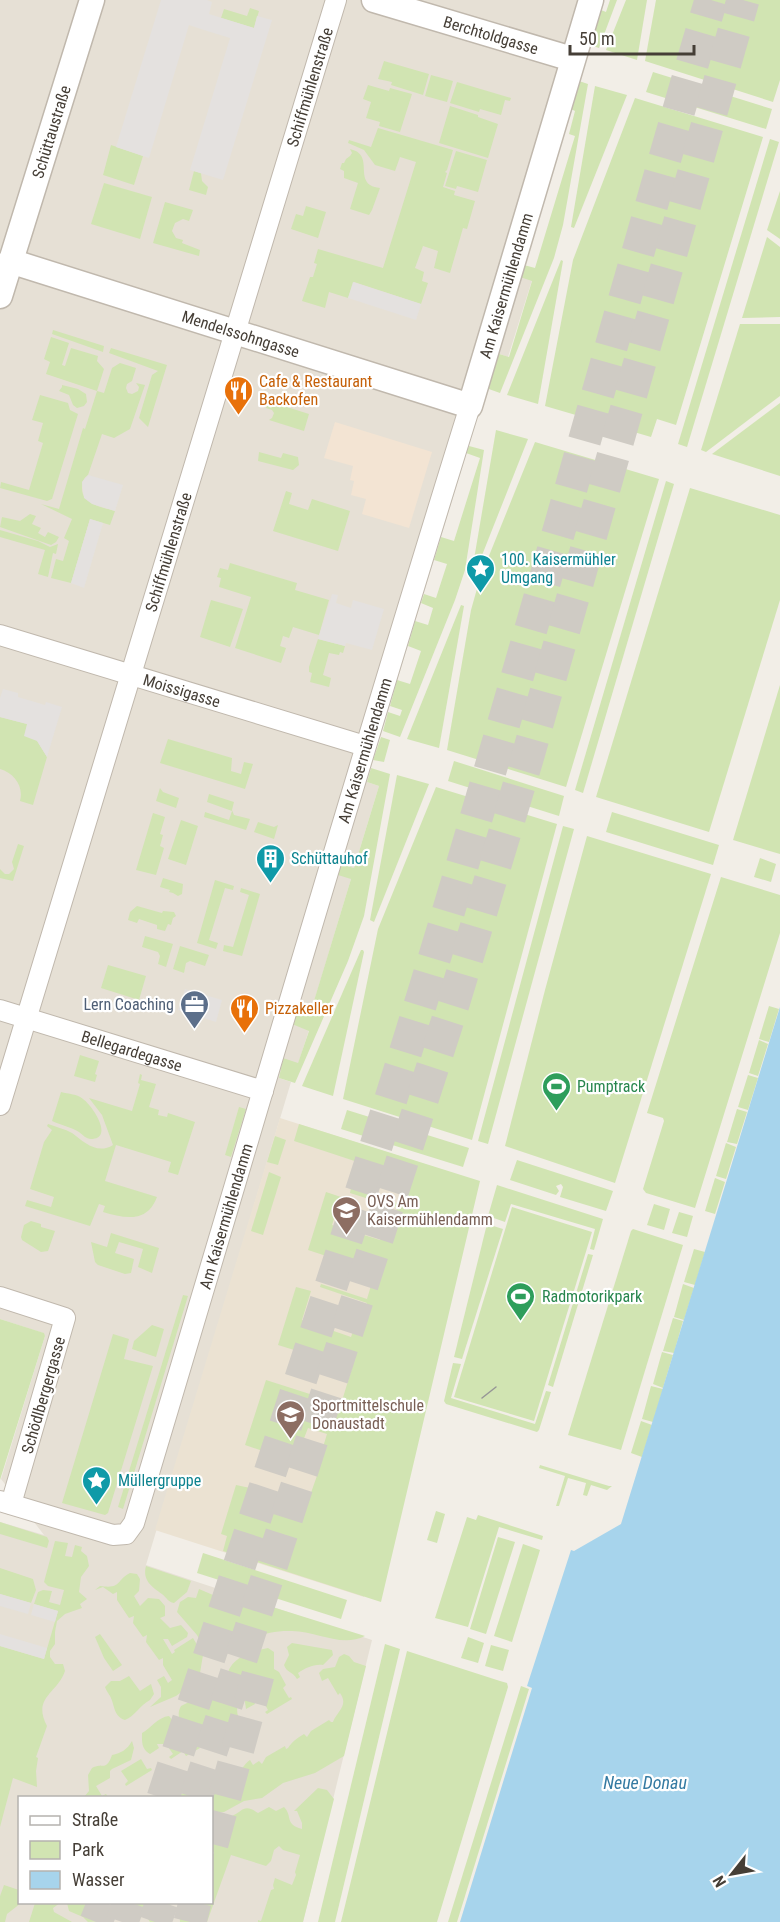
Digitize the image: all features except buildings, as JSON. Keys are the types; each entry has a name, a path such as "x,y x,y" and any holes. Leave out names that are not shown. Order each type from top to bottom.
{"street":[{"name":"Schüttaustraße","path":"0,296 5,260 92,0"},
{"name":"Schiffmühlenstraße","path":"0,1105 336,0"},
{"name":"Berchtoldgasse","path":"374,0 573,59"},
{"name":"Am Kaisermühlendamm","path":"6,1503 113,1535 123,1534 134,1523 365,746 470,406 591,0"},
{"name":"Mendelssohngasse","path":"5,260 470,406"},
{"name":"Moissigasse","path":"0,636 365,746"},
{"name":"Bellegardegasse","path":"0,1010 263,1091"},
{"name":"Schödlbergergasse","path":"0,1297 65,1318 6,1503"}],"shaded area":[{"path":"0,0 604,0 520,276 532,280 508,357 497,353 373,760 367,782 379,786 354,868 342,864 351,879 310,1015 296,1010 309,1030 298,1064 283,1059 279,1078 291,1082 146,1565 372,1640 303,1922 0,1922 0,1522 44,1535 1,1479 45,1336 43,1333 0,1319"},
{"path":"161,0 207,0 212,2 209,14 254,28 257,16 272,20 223,180 190,170 230,38 189,25 149,158 116,147"},
{"path":"353,282 421,304 416,320 348,298"},
{"path":"335,422 432,452 409,528 362,514 366,499 351,495 354,481 350,480 353,466 324,458"},
{"path":"88,475 123,485 115,511 92,504 84,498 82,482"},
{"path":"90,519 103,523 84,588 71,583"},
{"path":"332,594 338,595 336,603 351,608 353,600 384,609 372,650 318,639"},
{"path":"3,689 18,693 18,697 45,705 46,702 62,707 47,757 37,741 24,736 27,724 0,717 0,698"},
{"path":"185,989 222,1000 216,1022 178,1010"},
{"path":"280,1118 462,1176 364,1597 155,1530"},
{"path":"0,1594 31,1603 28,1614 0,1606"},
{"path":"34,1604 58,1611 55,1622 31,1615"},
{"path":"0,1634 47,1648 44,1659 0,1646"}],"green space":[{"path":"610,0 617,0 599,48 590,45 601,10 606,12"},
{"path":"626,0 647,0 637,60 606,50"},
{"path":"656,0 780,0 780,80 773,102 645,61"},
{"path":"250,8 259,11 254,28 221,18 224,9 247,16"},
{"path":"384,61 429,74 423,95 391,85 392,82 378,79"},
{"path":"653,72 772,109 766,129 646,92"},
{"path":"431,75 453,81 447,102 425,96"},
{"path":"579,81 588,84 563,225 554,258 500,393 486,388 496,353 509,357 532,281 520,277 524,265 535,268 575,136 569,134 575,111 571,109"},
{"path":"457,82 511,98 510,101 505,100 501,115 480,109 479,112 450,103"},
{"path":"368,85 412,94 400,132 379,126 380,122 366,118 371,102 363,99"},
{"path":"595,86 627,95 574,228 571,227"},
{"path":"635,98 763,137 676,425 657,419 651,437 545,406 573,260"},
{"path":"450,106 498,124 488,158 439,143"},
{"path":"378,128 453,150 445,172 447,173 443,187 455,191 454,195 475,201 467,229 463,228 450,273 434,268 438,251 423,246 415,268 424,272 422,281 428,283 421,304 354,282 348,298 329,292 325,308 302,301 317,264 314,263 318,249 383,268 416,162 400,157 395,171 375,165 364,150 348,143 349,140 371,147"},
{"path":"770,139 779,142 687,447 678,444"},
{"path":"111,145 143,156 134,185 103,175"},
{"path":"350,149 361,155 366,181 371,186 380,188 369,215 350,209 358,183 344,178 344,171 340,169 342,163 352,153"},
{"path":"456,151 487,160 478,192 457,186 456,189 445,186"},
{"path":"194,171 201,173 202,181 208,187 206,195 189,190"},
{"path":"104,183 152,197 140,239 91,224"},
{"path":"780,191 780,239 767,230"},
{"path":"165,202 193,210 189,221 183,219 175,223 172,231 176,238 183,240 182,243 200,250 199,256 153,243"},
{"path":"306,206 326,212 318,238 291,229 296,214 303,216"},
{"path":"767,237 780,247 780,317 742,318"},
{"path":"561,260 563,261 538,404 507,395"},
{"path":"740,324 780,324 780,396 706,452 701,450"},
{"path":"53,330 104,346 103,352 52,334"},
{"path":"51,337 69,343 62,365 65,366 71,348 98,356 97,361 104,369 97,391 46,374 50,362 44,359"},
{"path":"111,348 167,365 148,427 139,418 152,375 158,371 109,353"},
{"path":"120,363 136,368 132,381 127,384 128,393 138,391 139,387 136,383 145,385 130,429 114,438 102,434 88,475 83,481 83,493 89,501 115,511 110,525 90,519 71,583 51,578 56,559 63,561 69,541 64,538 72,519 41,504 59,509 83,428 85,429 97,391 104,393 112,368"},
{"path":"62,385 78,389 86,394 87,402 84,406 77,408 73,405 69,395 59,391"},
{"path":"40,395 68,403 70,410 78,414 52,499 47,501 0,488 1,482 29,490 43,443 38,441 43,423 32,420"},
{"path":"268,401 309,414 304,431 269,420 274,413 266,408"},
{"path":"780,403 780,476 712,454"},
{"path":"496,430 528,439 475,573 472,571"},
{"path":"535,442 659,479 566,787 447,750 471,610 480,578"},
{"path":"469,446 484,450 465,570 400,737 383,731 388,712 400,716 402,710 390,706 397,680 410,684 421,651 408,646 415,621 428,625 433,608 421,603 424,594 436,598 447,564 434,560 441,537 454,541 480,458 466,453"},
{"path":"259,452 281,458 283,453 298,457 299,465 293,470 258,461"},
{"path":"666,481 674,484 583,793 575,790"},
{"path":"690,488 780,515 780,600 709,832 596,797"},
{"path":"286,491 292,493 289,504 308,510 312,499 350,511 338,551 273,531"},
{"path":"30,514 36,516 32,524 41,528 38,533 45,537 48,532 59,537 56,542 51,545 0,527 2,517 20,521"},
{"path":"0,530 38,541 50,547 58,544 56,554 53,553 48,577 38,574 45,550 0,537"},
{"path":"230,563 297,583 295,590 329,600 319,635 293,627 289,638 283,636 280,646 286,648 281,663 235,648 251,597 219,587 221,578 217,577 220,568 228,570"},
{"path":"211,600 243,609 230,647 200,637"},
{"path":"461,605 464,606 439,748 407,739"},
{"path":"318,639 345,646 343,653 340,652 339,655 329,653 323,675 331,678 329,687 310,682 312,673 309,672 309,667"},
{"path":"780,685 780,854 733,840"},
{"path":"0,717 27,724 47,757 33,805 20,801 21,790 17,781 0,769"},
{"path":"381,737 390,740 384,762 373,760"},
{"path":"168,739 232,758 231,771 241,774 244,762 253,764 245,789 160,763"},
{"path":"454,761 564,796 559,816 448,781"},
{"path":"371,768 390,774 364,916 348,961 295,1083 279,1078 283,1058 298,1063 309,1031 292,1024 296,1010 310,1014 351,879 338,875 341,864 354,868 379,786 367,782"},
{"path":"397,775 429,784 374,922 370,920"},
{"path":"436,787 557,824 472,1140 343,1099 378,929"},
{"path":"160,788 163,792 179,798 176,808 156,801"},
{"path":"209,794 234,802 232,810 234,815 250,819 246,830 204,817 205,812 229,820 232,811 207,802"},
{"path":"612,812 719,845 713,865 606,832"},
{"path":"153,813 165,817 160,834 163,835 160,846 164,848 156,875 136,870"},
{"path":"181,820 198,826 186,865 168,859"},
{"path":"258,822 274,827 278,825 274,839 254,832"},
{"path":"563,826 574,829 488,1144 478,1141"},
{"path":"587,836 711,874 615,1183 505,1146"},
{"path":"18,844 24,846 13,881 0,878 0,869 5,874 9,874 14,869 12,862"},
{"path":"760,858 776,864 771,882 754,877"},
{"path":"721,877 780,895 780,933 695,1208 646,1193 643,1189 664,1121 663,1118 647,1113"},
{"path":"163,878 183,884 182,894 178,896 160,887"},
{"path":"215,880 234,886 233,890 225,888 209,940 218,943 216,949 197,943"},
{"path":"241,888 260,894 242,956 223,951 224,945 233,947 249,895 240,892"},
{"path":"137,906 162,913 163,911 174,912 176,916 165,931 157,929 157,925 139,919 137,923 128,920 130,912"},
{"path":"145,936 173,944 166,967 158,964 160,956 158,952 142,947"},
{"path":"180,946 209,955 205,966 190,961 186,963 184,973 173,969"},
{"path":"361,950 364,952 333,1096 302,1086"},
{"path":"108,965 146,976 139,1000 101,988"},
{"path":"769,1006 779,1009 769,1042 759,1039"},
{"path":"759,1040 768,1044 758,1076 749,1073"},
{"path":"80,1055 99,1061 95,1082 74,1076"},
{"path":"140,1074 142,1075 141,1080 156,1084 149,1107 159,1110 158,1115 167,1117 168,1113 195,1122 178,1175 168,1172 171,1162 116,1145 105,1181 157,1197 153,1206 141,1215 127,1217 103,1212 105,1206 99,1204 90,1226 25,1206 27,1200 51,1207 54,1197 30,1189 44,1142 52,1130 47,1126 48,1124 69,1132 96,1148 102,1149 113,1145 102,1115 89,1098 132,1111 140,1084 138,1083"},
{"path":"748,1075 758,1078 748,1110 738,1107"},
{"path":"61,1092 76,1095 87,1102 99,1121 101,1134 98,1138 88,1138 76,1130 52,1121"},
{"path":"239,1107 246,1109 231,1157 225,1155"},
{"path":"737,1109 747,1112 737,1144 727,1142"},
{"path":"347,1110 469,1148 463,1167 341,1129"},
{"path":"299,1124 480,1181 381,1602 223,1551 227,1536 221,1534 236,1485 255,1489 306,1507 319,1470 245,1445 266,1380 341,1404 352,1368 278,1345 296,1287 311,1291 302,1320 351,1337 361,1308 364,1309 367,1303 320,1287 321,1284 367,1299 375,1272 308,1250 326,1192 341,1197 332,1225 380,1240 389,1213 396,1215 397,1208 350,1193 351,1188 397,1203 406,1178 294,1141","holes":["308,1428 327,1434 323,1447 303,1441"]},
{"path":"275,1136 286,1140 278,1165 267,1162"},
{"path":"726,1143 736,1147 726,1179 716,1176"},
{"path":"517,1160 613,1191 606,1211 560,1197 563,1187 561,1184 556,1186 559,1191 556,1195 510,1180"},
{"path":"269,1172 281,1177 263,1235 251,1231"},
{"path":"715,1178 725,1182 715,1214 705,1211"},
{"path":"497,1185 603,1219 594,1250 590,1249 595,1229 511,1204 505,1222 488,1216"},
{"path":"654,1204 670,1209 664,1230 647,1225"},
{"name":"Radmotorikpark","path":"512,1207 592,1232 534,1421 454,1397"},
{"path":"679,1212 693,1216 687,1237 672,1233"},
{"path":"31,1221 55,1231 48,1251 41,1252 22,1240 24,1225"},
{"path":"487,1224 503,1229 462,1359 454,1357"},
{"path":"633,1229 683,1245 621,1450 568,1435"},
{"path":"111,1233 159,1248 152,1273 138,1267 143,1249 119,1242 115,1253 134,1259 131,1273 125,1274 98,1265 95,1262 91,1242 107,1247"},
{"path":"694,1249 705,1252 695,1285 684,1282"},
{"path":"588,1254 593,1255 553,1387 548,1385"},
{"path":"683,1284 694,1288 684,1320 674,1317"},
{"path":"183,1295 188,1296 123,1509 118,1507"},
{"path":"673,1318 683,1321 674,1353 663,1351"},
{"path":"0,1319 44,1333 45,1336 0,1480"},
{"path":"152,1325 164,1329 156,1357 132,1349 134,1341"},
{"path":"113,1334 129,1339 124,1359 153,1366 108,1513 105,1515 62,1503"},
{"path":"662,1352 673,1355 663,1388 653,1384"},
{"path":"453,1363 461,1364 451,1398 535,1424 546,1391 551,1392 539,1430 537,1432 446,1404 444,1401"},
{"path":"651,1386 663,1389 653,1422 642,1419"},
{"path":"641,1421 652,1425 642,1457 631,1453"},
{"path":"540,1465 612,1486 607,1490 591,1485 587,1496 583,1495 586,1483 568,1478 559,1506 556,1506 565,1476 539,1468"},
{"path":"436,1511 445,1514 437,1543 427,1540"},
{"path":"478,1515 543,1536 542,1540 499,1527 468,1627 435,1618 467,1517 476,1520"},
{"path":"0,1522 47,1537 49,1541 47,1548 0,1534"},
{"path":"498,1537 515,1542 486,1634 470,1629"},
{"path":"55,1541 68,1543 65,1556 72,1557 75,1545 82,1547 81,1551 87,1556 89,1566 81,1577 79,1592 87,1599 80,1604 82,1608 65,1614 57,1621 55,1644 50,1651 50,1657 55,1664 63,1664 65,1671 47,1696 42,1708 47,1726 36,1757 38,1758 37,1787 13,1778 0,1827 0,1646 44,1659 58,1611 34,1604 38,1592 43,1590 52,1591 49,1602 60,1605 64,1590 48,1586 44,1582"},
{"path":"523,1544 540,1550 512,1642 494,1636"},
{"path":"203,1553 347,1600 341,1619 197,1573"},
{"path":"146,1566 191,1581 187,1592 174,1603 170,1602 149,1583 145,1575"},
{"path":"0,1568 33,1579 36,1590 31,1603 0,1594"},
{"path":"130,1573 137,1574 140,1579 139,1591 134,1596 140,1606 148,1598 159,1599 165,1606 165,1616 160,1618 170,1628 181,1625 188,1633 187,1637 172,1646 168,1639 163,1639 172,1654 174,1650 193,1638 203,1655 199,1679 176,1696 150,1707 161,1697 161,1687 157,1680 164,1676 168,1683 172,1680 163,1665 163,1658 159,1660 146,1642 147,1635 143,1637 133,1623 134,1616 129,1618 117,1600 117,1592 113,1594 103,1587 95,1590 100,1586 115,1585"},
{"path":"199,1589 213,1595 215,1589 365,1636 338,1640 301,1632 272,1632 254,1637 222,1656 207,1654 197,1635 177,1612 180,1602 188,1597 196,1598"},
{"path":"100,1634 122,1665 113,1671 104,1658 95,1637"},
{"path":"468,1637 484,1643 478,1663 461,1658"},
{"path":"292,1643 332,1650 333,1655 323,1665 316,1665 298,1673 300,1677 297,1679 284,1665 289,1655 287,1647"},
{"path":"385,1644 400,1649 335,1922 318,1922"},
{"path":"491,1645 509,1650 503,1671 485,1666"},
{"path":"268,1648 274,1652 274,1669 279,1672 286,1685 283,1688 292,1699 267,1714 265,1712 268,1710 262,1699 253,1699 255,1704 246,1709 244,1695 231,1680 228,1672 239,1658"},
{"path":"407,1651 507,1683 508,1687 437,1922 341,1922"},
{"path":"344,1654 354,1662 366,1666 344,1756 315,1773 283,1783 262,1798 244,1801 224,1812 213,1813 213,1796 178,1796 189,1790 191,1793 195,1786 202,1782 205,1787 212,1783 214,1786 218,1780 237,1768 238,1771 240,1770 250,1760 253,1765 259,1761 262,1764 266,1757 285,1746 286,1749 288,1748 304,1734 307,1737 311,1731 329,1720 333,1722 343,1701 340,1693 338,1695 328,1678 322,1681 319,1673 323,1669 335,1667 339,1657"},
{"path":"129,1676 140,1691 151,1684 154,1694 125,1720 116,1713 105,1687 111,1681 120,1681"},
{"path":"221,1683 235,1691 238,1716 244,1725 248,1726 235,1733 231,1729 218,1737 220,1732 214,1722 205,1722 207,1726 196,1733 181,1722 179,1710 181,1706 189,1702 207,1703 213,1695 214,1687"},
{"path":"521,1686 529,1689 457,1922 448,1922"},
{"path":"169,1716 180,1730 188,1734 196,1747 200,1748 186,1756 183,1751 171,1759 169,1757 173,1754 166,1744 157,1744 159,1748 150,1754 145,1750 142,1733 158,1720"},
{"path":"132,1741 134,1748 131,1760 112,1769 110,1778 96,1786 102,1796 85,1796 89,1791 88,1775 92,1768 106,1765 112,1755 128,1747"},
{"path":"141,1759 147,1769 152,1770 126,1786 128,1781 121,1771"},
{"path":"318,1788 327,1790 334,1799 303,1922 258,1922 258,1920 261,1921 271,1890 274,1889 275,1878 292,1885 296,1875 300,1855 283,1850 279,1846 274,1850 271,1861 266,1866 231,1855 207,1922 180,1922 179,1904 213,1904 213,1818 232,1816 247,1808 258,1813 269,1807 276,1811 284,1807 293,1825 302,1829 297,1811 294,1811"},
{"path":"4,1885 18,1890 20,1904 7,1914 5,1922 0,1922 0,1896"},
{"path":"35,1904 59,1904 53,1908 54,1912 72,1922 29,1922"},
{"path":"67,1904 91,1904 105,1921 88,1922 83,1917 69,1911"},
{"path":"135,1904 170,1904 172,1922 150,1922 146,1916 146,1910 142,1912"}],"water":[{"name":"Neue Donau","path":"780,1007 780,1922 460,1922 532,1688 527,1686 571,1550 574,1551 621,1524"}],"tunnel":[{"path":"164,1796 329,1293 425,989 711,0"},
{"path":"197,1796 454,1001 527,759 743,0"},
{"path":"213,1840 258,1675"},
{"path":"96,1922 103,1904"},
{"path":"122,1922 128,1904"},
{"path":"155,1922 161,1904"},
{"path":"190,1922 194,1904"}],"tram line":[{"path":"482,1398 496,1387"}],"place":[{"name":"Cafe & Restaurant Backofen","path":"238,416"},
{"name":"100. Kaisermühler Umgang","path":"480,594"},
{"name":"Schüttauhof","path":"270,884"},
{"name":"Lern Coaching","path":"195,1030"},
{"name":"Pizzakeller","path":"244,1034"},
{"name":"Pumptrack","path":"556,1112"},
{"name":"OVS Am Kaisermühlendamm","path":"346,1236"},
{"name":"Radmotorikpark","path":"521,1322"},
{"name":"Sportmittelschule Donaustadt","path":"291,1440"},
{"name":"Müllergruppe","path":"97,1506"}]}
